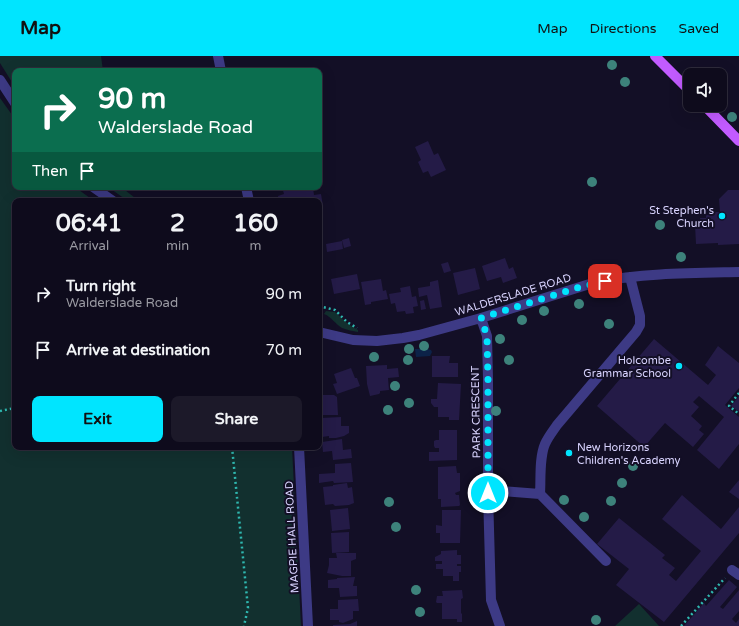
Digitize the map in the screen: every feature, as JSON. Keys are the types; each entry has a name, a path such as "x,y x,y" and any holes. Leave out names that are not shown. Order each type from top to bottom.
{"main road":[{"path":"655,56 683,84"},
{"path":"711,112 739,140"}],"street":[{"path":"218,56 220,68"},
{"path":"0,80 12,98"},
{"path":"97,190 109,198"},
{"name":"WALDERSLADE ROAD","path":"322,334 353,340 403,338 481,318 577,288 614,279 664,274 739,272"},
{"path":"540,494 542,452 548,437 632,337 640,324 640,316 630,277"},
{"name":"PARK CRESCENT","path":"481,318 487,336 488,493 491,600 500,626"},
{"name":"MAGPIE HALL ROAD","path":"299,450 308,626"},
{"path":"488,493 500,491 540,494 606,561"}],"path":[{"path":"739,393 729,406 739,414"},
{"path":"0,411 12,409"},
{"path":"232,450 248,608 244,626"},
{"path":"681,626 736,572"}],"green space":[{"path":"0,56 101,56 103,68 12,68 12,82 0,63"},
{"path":"0,98 12,115 12,190 79,190 90,198 12,198 12,450 292,450 301,626 0,626"},
{"path":"112,190 125,190 135,198 124,198"},
{"path":"326,311 335,312 348,324 358,330 358,332 342,328 337,325 324,314"},
{"path":"639,604 659,626 615,626"}],"water":[{"path":"415,349 427,349 431,350 432,352 430,356 416,357"}],"building":[{"path":"428,141 434,155 438,153 446,170 431,177 428,171 423,173 418,162 421,160 415,147"},
{"path":"283,190 313,190 314,195 321,194 322,198 278,198 278,196 284,194"},
{"name":"St Stephen's Church","path":"728,190 739,190 739,244 696,244 695,225 701,225 700,218 706,218 706,215 713,214 713,212 720,212 719,199"},
{"path":"349,238 351,246 344,248 342,240"},
{"path":"342,241 343,249 327,252 326,244"},
{"path":"505,258 509,269 513,267 517,278 503,283 501,277 487,281 482,266"},
{"path":"448,262 451,271 444,273 441,264"},
{"path":"475,268 480,289 458,295 453,273"},
{"path":"357,274 360,289 334,294 331,279"},
{"path":"381,279 383,291 386,290 388,299 371,302 371,304 365,305 361,282"},
{"path":"438,280 442,307 430,309 427,295 419,297 418,288 430,286 430,282"},
{"path":"410,286 412,297 416,296 418,306 413,307 414,313 406,314 405,311 397,312 395,303 391,304 389,294 401,292 400,288"},
{"path":"424,300 426,309 421,310 420,301"},
{"path":"654,339 708,385 716,375 705,365 718,346 739,363 739,388 725,405 739,417 739,444 719,469 697,450 724,417 699,396 693,402 699,407 691,416 702,426 699,430 704,434 693,447 665,423 644,447 597,406"},
{"path":"432,356 450,356 449,363 458,363 458,377 432,377"},
{"path":"387,365 387,369 398,368 399,377 388,378 389,390 380,391 379,394 370,396 367,384 366,366"},
{"path":"351,368 360,386 337,394 333,384 337,383 334,374"},
{"path":"438,383 461,384 459,420 449,420 449,417 438,417 438,407 434,407 431,403 431,399 437,399"},
{"path":"322,395 334,395 337,397 338,415 322,415"},
{"path":"739,396 739,412 731,406"},
{"path":"341,417 341,426 349,426 349,433 336,438 329,438 329,436 322,437 322,418"},
{"path":"439,430 457,430 457,460 429,461 429,452 439,452 439,448 435,448 434,446 434,441 439,440"},
{"path":"342,439 343,450 351,449 352,458 333,460 332,451 323,452 322,442"},
{"path":"351,463 353,482 334,483 333,481 319,483 319,474 335,473 335,464"},
{"path":"456,466 457,473 460,473 460,491 455,493 456,495 459,495 460,505 441,507 441,499 438,499 438,467"},
{"path":"739,480 739,499 729,492"},
{"path":"347,483 348,488 352,487 354,503 335,506 333,504 325,505 323,487"},
{"path":"682,495 721,529 739,507 739,533 664,622 616,585 629,569 597,544 619,518 665,555 662,558 675,568 669,575 676,581 701,551 662,519"},
{"path":"348,508 350,529 332,531 330,510"},
{"path":"442,510 461,510 460,543 440,543 440,533 436,533 436,525 442,526"},
{"path":"349,532 349,552 332,553 331,533"},
{"path":"457,550 457,555 461,555 461,564 457,564 457,566 461,566 461,572 459,572 459,581 453,581 453,576 443,576 443,569 436,569 436,564 442,564 442,561 435,561 435,557 441,554 441,551"},
{"path":"336,553 356,553 356,559 351,561 351,576 327,573 329,558 337,558"},
{"path":"355,577 353,586 357,586 357,596 340,597 339,588 328,588 328,580"},
{"path":"729,580 737,587 720,607 723,609 739,590 739,611 732,619 736,623 739,619 739,626 684,626 704,603 706,606"},
{"path":"462,590 462,622 457,622 457,619 442,619 442,603 436,602 437,596 443,596 442,591"},
{"path":"358,599 359,611 353,611 353,619 343,623 339,622 339,620 330,620 330,609 338,609 338,600"},
{"path":"357,621 357,626 333,626 350,624"}],"place":[{"name":"St Stephen's Church","path":"722,216"},
{"name":"Holcombe Grammar School","path":"679,366"},
{"name":"New Horizons Children's Academy","path":"569,453"}],"route":[{"path":"488,493 487,336 481,318 522,304 596,282 605,281"}]}
